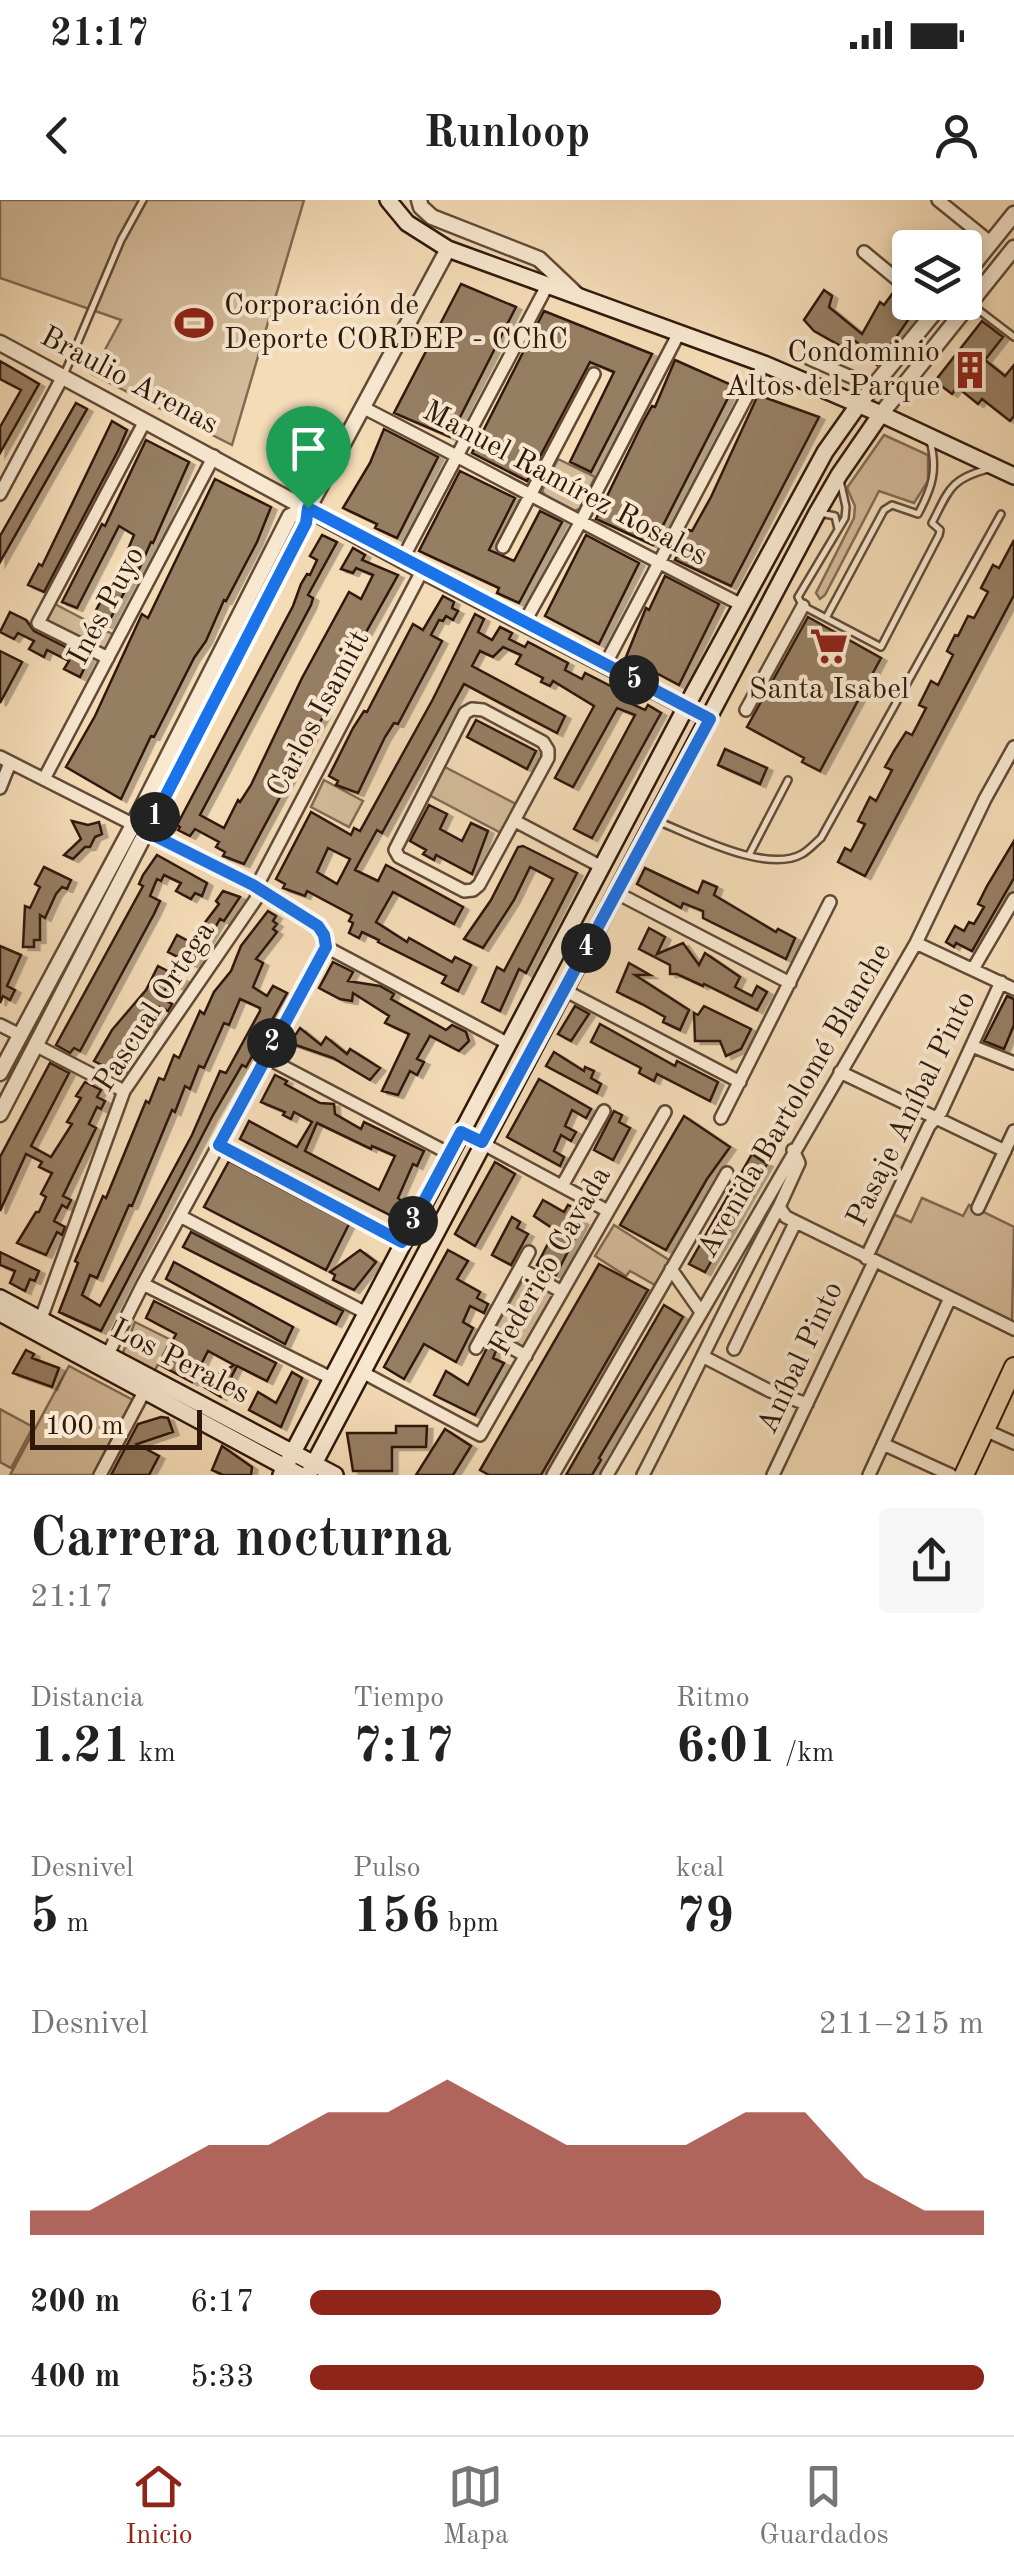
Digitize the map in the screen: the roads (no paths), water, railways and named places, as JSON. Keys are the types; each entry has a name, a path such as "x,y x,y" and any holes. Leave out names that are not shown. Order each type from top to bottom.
{"main road":[{"path":"388,200 407,224 448,249 764,364 1014,476"},
{"path":"289,1472 293,1451 600,866 825,452 859,404"},
{"path":"311,1469 839,475 882,414"},
{"name":"Los Perales","path":"0,1298 38,1326 105,1362 293,1451 311,1469 335,1475"},
{"name":"Los Perales","path":"0,1313 38,1326"},
{"name":"Los Perales","path":"105,1362 145,1390 289,1472"},
{"path":"964,1475 1014,1367"}],"street":[{"path":"420,200 421,207 432,217 548,264 577,295"},
{"path":"428,200 432,217"},
{"path":"938,200 990,242"},
{"path":"982,253 1014,214"},
{"path":"982,288 1014,248"},
{"path":"0,1073 140,828 306,523 308,508 448,249"},
{"path":"864,252 892,275"},
{"path":"402,560 548,284 548,264"},
{"path":"859,404 924,320"},
{"path":"882,414 957,320"},
{"path":"524,623 679,333"},
{"name":"Braulio Arenas","path":"0,343 422,571 710,719"},
{"path":"810,359 874,387"},
{"path":"606,664 764,364"},
{"path":"503,547 594,374"},
{"path":"0,494 62,378"},
{"name":"Manuel Ramírez Rosales","path":"364,408 530,493 580,524 742,605"},
{"path":"108,658 38,623 145,422"},
{"name":"Inés Puyo","path":"44,780 214,456"},
{"name":"Carlos Isamitt","path":"259,884 422,571"},
{"path":"746,710 803,606"},
{"path":"472,709 483,710 543,742 548,750 548,758 515,821 473,890 464,891 400,857 395,850 465,713 472,709"},
{"name":"Avenida Bartolomé Blanche","path":"607,1475 916,943 1014,747"},
{"path":"0,788 5,760 259,884 318,926 324,935 326,947 143,1284 105,1362"},
{"path":"638,798 657,815"},
{"path":"515,821 600,866"},
{"path":"624,827 636,825 644,838"},
{"path":"0,1114 140,828"},
{"name":"Pascual Ortega","path":"38,1326 124,1092 256,898 259,884"},
{"path":"615,892 790,983"},
{"path":"973,968 1014,899"},
{"path":"722,1118 830,902"},
{"path":"916,943 1014,989"},
{"path":"326,947 507,1043"},
{"name":"Pasaje Aníbal Pinto","path":"870,1260 934,1118 942,1112 1002,982"},
{"path":"564,990 740,1082"},
{"path":"0,1025 20,1035"},
{"path":"36,1045 124,1092"},
{"path":"972,1046 1014,1063"},
{"path":"265,1057 448,1153"},
{"path":"840,1072 1004,1151"},
{"path":"562,1186 604,1112"},
{"name":"Federico Cavada","path":"362,1372 480,1435 665,1112"},
{"path":"978,1208 1014,1131"},
{"path":"461,1132 608,1211"},
{"path":"219,1145 402,1242"},
{"name":"Avenida Bartolomé Blanche","path":"643,1475 799,1164 793,1150"},
{"path":"553,1475 727,1172"},
{"path":"779,1207 795,1224 1014,1329"},
{"path":"180,1216 366,1313"},
{"name":"Avenida Bartolomé Blanche","path":"734,1350 795,1224"},
{"path":"476,1348 530,1252"},
{"name":"Aníbal Pinto","path":"773,1475 870,1260"},
{"path":"521,1268 562,1292"},
{"path":"671,1270 701,1312"},
{"path":"143,1284 331,1378"},
{"path":"869,1475 950,1298"},
{"path":"485,1333 526,1356"},
{"path":"704,1357 770,1391 807,1404"},
{"path":"100,1475 145,1390"},
{"path":"985,1430 1014,1442"},
{"path":"883,1444 951,1475"}],"lane":[{"path":"62,378 120,240 143,200"},
{"path":"982,312 1014,337"},
{"path":"918,514 934,479 936,462 929,436"},
{"path":"932,523 950,488 963,476 995,467"},
{"path":"826,618 884,510 892,505 918,514 940,530 940,535 881,647 803,606 798,597 837,533 846,507 839,475"},
{"path":"818,514 835,516 837,533"},
{"path":"657,815 749,855 783,860 801,854 820,838 1000,514"},
{"path":"749,855 788,780"}],"place":[{"name":"Corporación de Deporte CORDEP - CChC","path":"194,323"},
{"name":"Condominio Altos del Parque","path":"970,370"},
{"name":"Santa Isabel","path":"829,646"}]}
